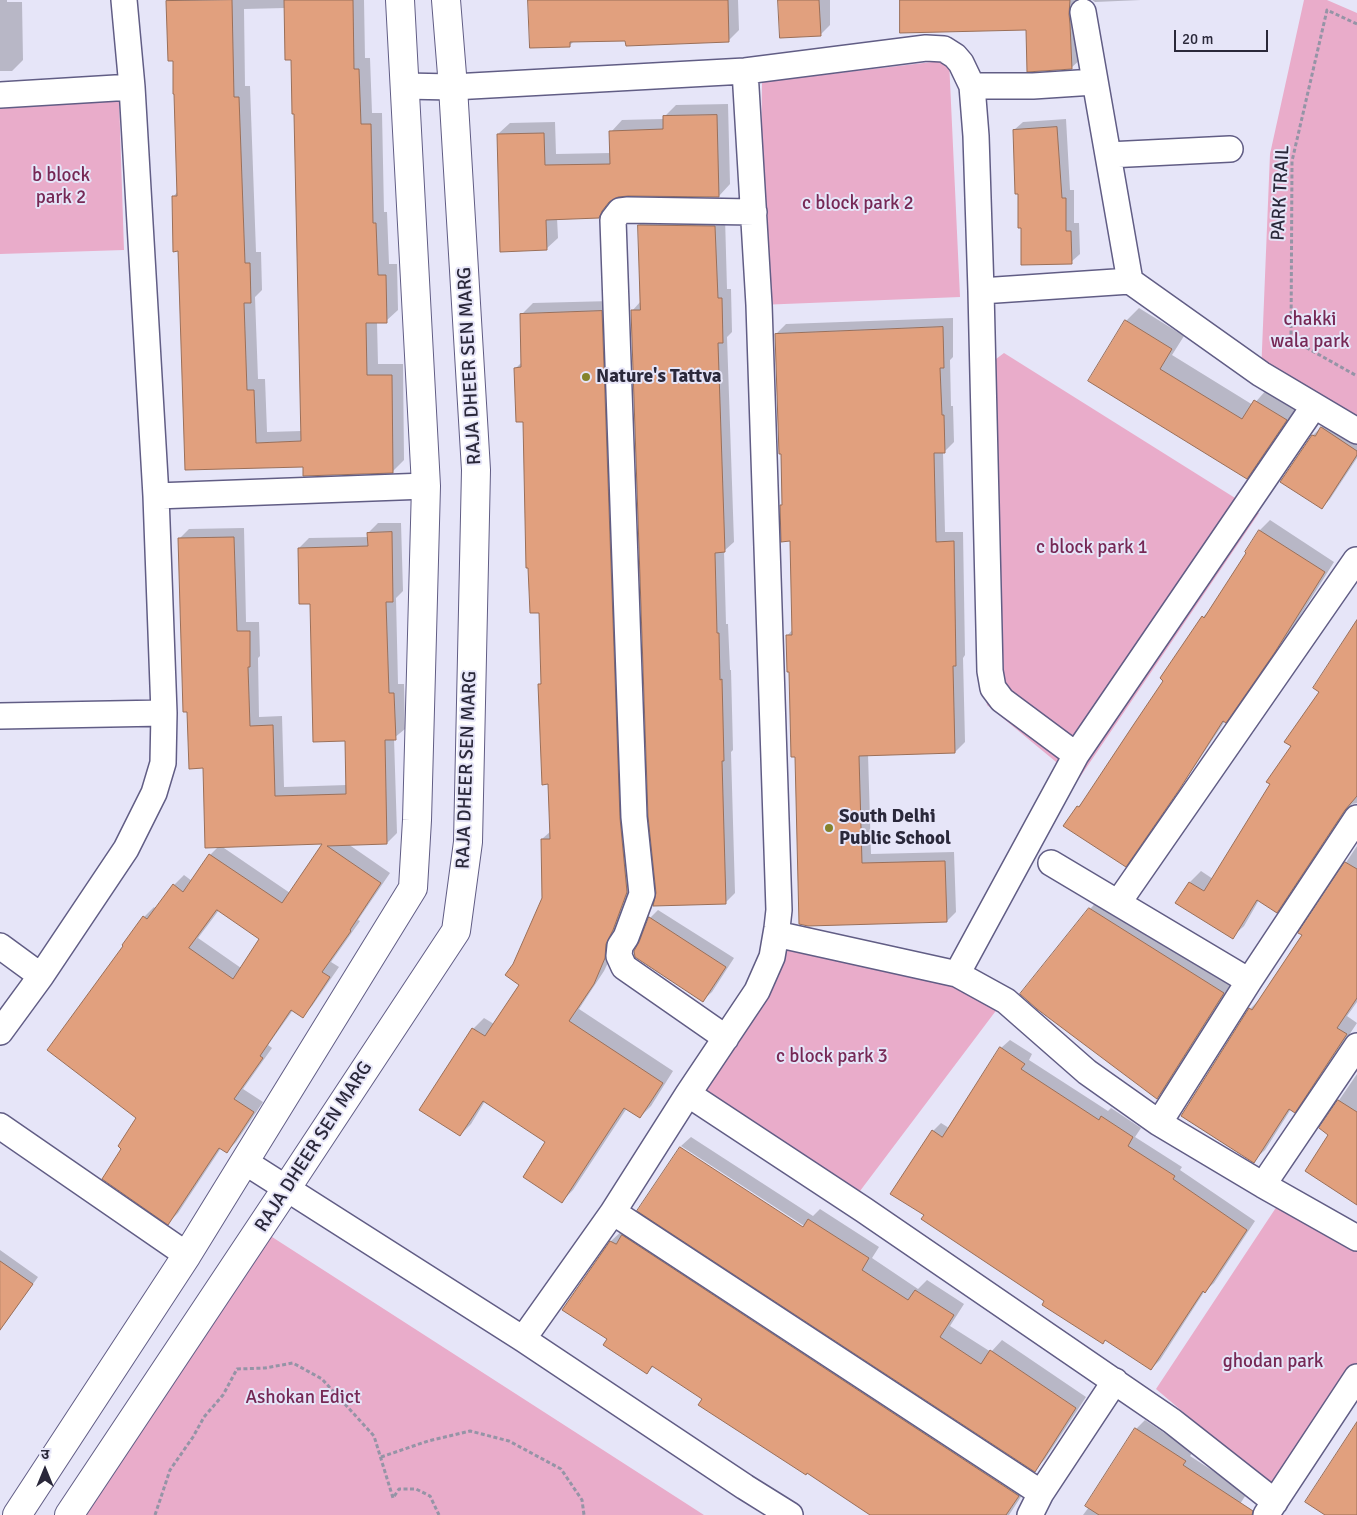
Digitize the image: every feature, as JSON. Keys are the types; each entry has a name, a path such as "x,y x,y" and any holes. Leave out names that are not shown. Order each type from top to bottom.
{"street":[{"path":"0,1032 42,976 126,849 154,793 163,762 164,713 156,496 132,88 124,0"},
{"path":"18,1515 187,1255 413,888 417,820 426,486 400,0"},
{"name":"RAJA DHEER SEN MARG","path":"69,1515 456,931 468,842 476,470 454,87 446,0"},
{"path":"1083,12 1130,281"},
{"path":"404,86 454,87 745,71 926,48 944,49 955,56 961,63 972,86 976,136 990,671 993,688 1002,700 1076,755"},
{"path":"523,1339 613,1212 726,1038 760,983 772,957 776,934 778,900 760,325 745,71"},
{"path":"972,86 1033,86 1094,82"},
{"path":"0,95 132,88"},
{"path":"1108,155 1230,149"},
{"path":"726,1038 624,967 619,956 620,946 626,937 642,894 634,817 613,220 620,211 628,210 754,212"},
{"path":"981,291 1130,281 1261,374 1357,431"},
{"path":"957,974 1076,755 1314,406"},
{"path":"156,496 426,486"},
{"path":"1118,903 1356,560"},
{"path":"0,716 164,713"},
{"path":"1159,1123 1249,981 1357,818"},
{"path":"1051,863 1249,981"},
{"path":"776,934 957,974 1006,1001 1087,1072 1159,1123 1357,1238"},
{"path":"0,946 42,976"},
{"path":"1263,1185 1357,1046"},
{"path":"688,1094 864,1210 1172,1421 1270,1508 1357,1377"},
{"path":"0,1126 187,1255"},
{"path":"245,1162 523,1339 790,1515"},
{"path":"613,1212 1036,1504 1115,1381"}],"path":[{"name":"PARK TRAIL","path":"1357,24 1327,10 1292,161 1291,329 1291,339 1357,376"},
{"path":"155,1515 170,1470 193,1437 204,1417 223,1395 237,1369 293,1364 322,1379 374,1436 394,1498 398,1489 416,1489 430,1496 439,1515"},
{"path":"380,1457 428,1441 470,1431 509,1441 561,1468 582,1500 584,1515"}],"green space":[{"name":"chakki wala park","path":"1304,0 1327,0 1357,13 1357,431 1261,374 1270,154"},
{"name":"c block park 2","path":"949,60 960,297 759,305 762,82"},
{"name":"b block park 2","path":"119,98 124,250 0,254 0,102"},
{"name":"c block park 1","path":"1004,353 1259,513 1078,780 987,705 981,664 973,522 976,374"},
{"name":"c block park 3","path":"774,944 957,974 1001,1004 860,1191 688,1094"},
{"name":"ghodan park","path":"1285,1194 1357,1240 1357,1385 1282,1496 1156,1389"},
{"name":"Ashokan Edict","path":"269,1235 704,1515 84,1515"}],"building":[{"path":"232,0 234,97 239,97 245,263 250,263 251,303 244,303 247,390 254,390 256,443 301,441 294,114 292,114 291,60 285,60 284,0 353,0 354,69 359,69 361,124 371,124 373,223 376,223 378,275 386,275 387,323 366,323 367,375 392,375 393,473 303,476 303,467 185,470 178,251 173,252 172,196 177,196 173,61 168,61 166,1"},
{"path":"528,0 728,0 729,42 626,46 625,41 570,42 570,47 530,48"},
{"path":"778,0 819,0 821,36 780,38"},
{"path":"900,0 1070,0 1072,69 1027,72 1026,30 900,33"},
{"path":"717,115 719,197 618,197 609,202 599,218 546,220 547,250 500,252 497,134 544,133 545,165 610,164 609,131 663,129 663,116"},
{"path":"1057,127 1062,198 1066,198 1066,231 1071,231 1072,264 1021,265 1021,228 1018,228 1018,194 1015,194 1013,130"},
{"path":"638,225 715,226 718,298 722,298 723,343 718,343 725,552 715,553 717,633 719,633 720,680 722,679 726,904 653,906 656,893 648,816 631,310 640,310"},
{"path":"602,311 620,818 627,892 606,944 605,958 594,984 569,1021 663,1083 640,1118 624,1108 562,1203 523,1177 545,1142 483,1101 460,1136 419,1110 472,1028 485,1036 519,985 505,975 513,964 542,898 541,839 550,839 548,784 542,785 538,684 541,684 539,613 530,613 528,568 526,568 523,422 516,422 514,368 521,367 520,314"},
{"path":"1125,320 1172,349 1160,369 1242,419 1254,400 1287,420 1247,479 1088,381"},
{"path":"943,327 944,368 940,368 945,453 934,453 936,542 954,541 956,666 953,666 955,753 859,756 862,863 945,861 947,922 808,926 799,924 795,757 791,757 786,635 792,635 790,541 781,542 781,454 779,454 775,334"},
{"path":"1321,427 1357,451 1357,455 1322,509 1280,482 1312,435 1315,436"},
{"path":"1259,530 1325,572 1275,652 1226,723 1223,721 1179,790 1126,867 1063,826 1077,806 1079,807 1163,681 1160,678 1202,616 1204,618"},
{"path":"392,532 393,602 386,602 389,693 394,693 396,740 385,740 387,844 327,846 381,883 351,931 322,972 330,977 303,1018 291,1010 260,1056 263,1058 234,1099 254,1112 227,1153 219,1148 168,1225 102,1179 121,1149 118,1146 136,1118 47,1050 143,916 147,919 173,884 183,892 209,854 282,903 322,844 205,848 203,768 189,769 187,712 183,712 178,538 234,537 237,631 250,631 250,667 248,667 250,726 273,725 275,796 346,794 345,741 313,742 310,604 299,604 298,548 368,546 367,533","holes":["217,910 259,939 233,979 189,948"]},
{"path":"1357,620 1357,796 1345,810 1277,913 1257,900 1233,939 1175,903 1189,882 1204,891 1270,784 1266,782 1291,746 1284,742 1319,692 1313,688"},
{"path":"1345,862 1357,869 1357,998 1337,1028 1347,1034 1295,1113 1289,1109 1254,1163 1181,1116 1249,1008 1252,1010 1302,935 1298,933"},
{"path":"1089,908 1224,993 1157,1099 1037,1009 1020,994"},
{"path":"649,917 726,967 703,1002 635,957 634,951"},
{"path":"1000,1047 1025,1064 1021,1069 1099,1120 1101,1116 1133,1137 1128,1146 1175,1176 1173,1179 1247,1230 1205,1293 1203,1291 1151,1370 1105,1340 1103,1344 1042,1305 1044,1301 921,1219 924,1215 890,1194 932,1130 942,1137"},
{"path":"1338,1100 1357,1112 1357,1205 1305,1171 1328,1135 1319,1128"},
{"path":"680,1147 803,1227 808,1219 869,1258 862,1270 908,1300 915,1290 954,1315 940,1337 981,1364 990,1350 1076,1408 1035,1472 637,1211"},
{"path":"622,1235 1019,1496 1006,1515 870,1515 698,1405 702,1399 652,1366 647,1374 603,1345 607,1339 562,1310 610,1241 616,1244"},
{"path":"0,1261 33,1284 0,1330"},
{"path":"1357,1422 1357,1515 1325,1515 1305,1502"},
{"path":"1135,1428 1186,1461 1183,1465 1253,1511 1252,1515 1099,1515 1085,1506"}],"place":[{"name":"Nature's Tattva","path":"586,377"},
{"name":"South Delhi Public School","path":"829,828"}]}
